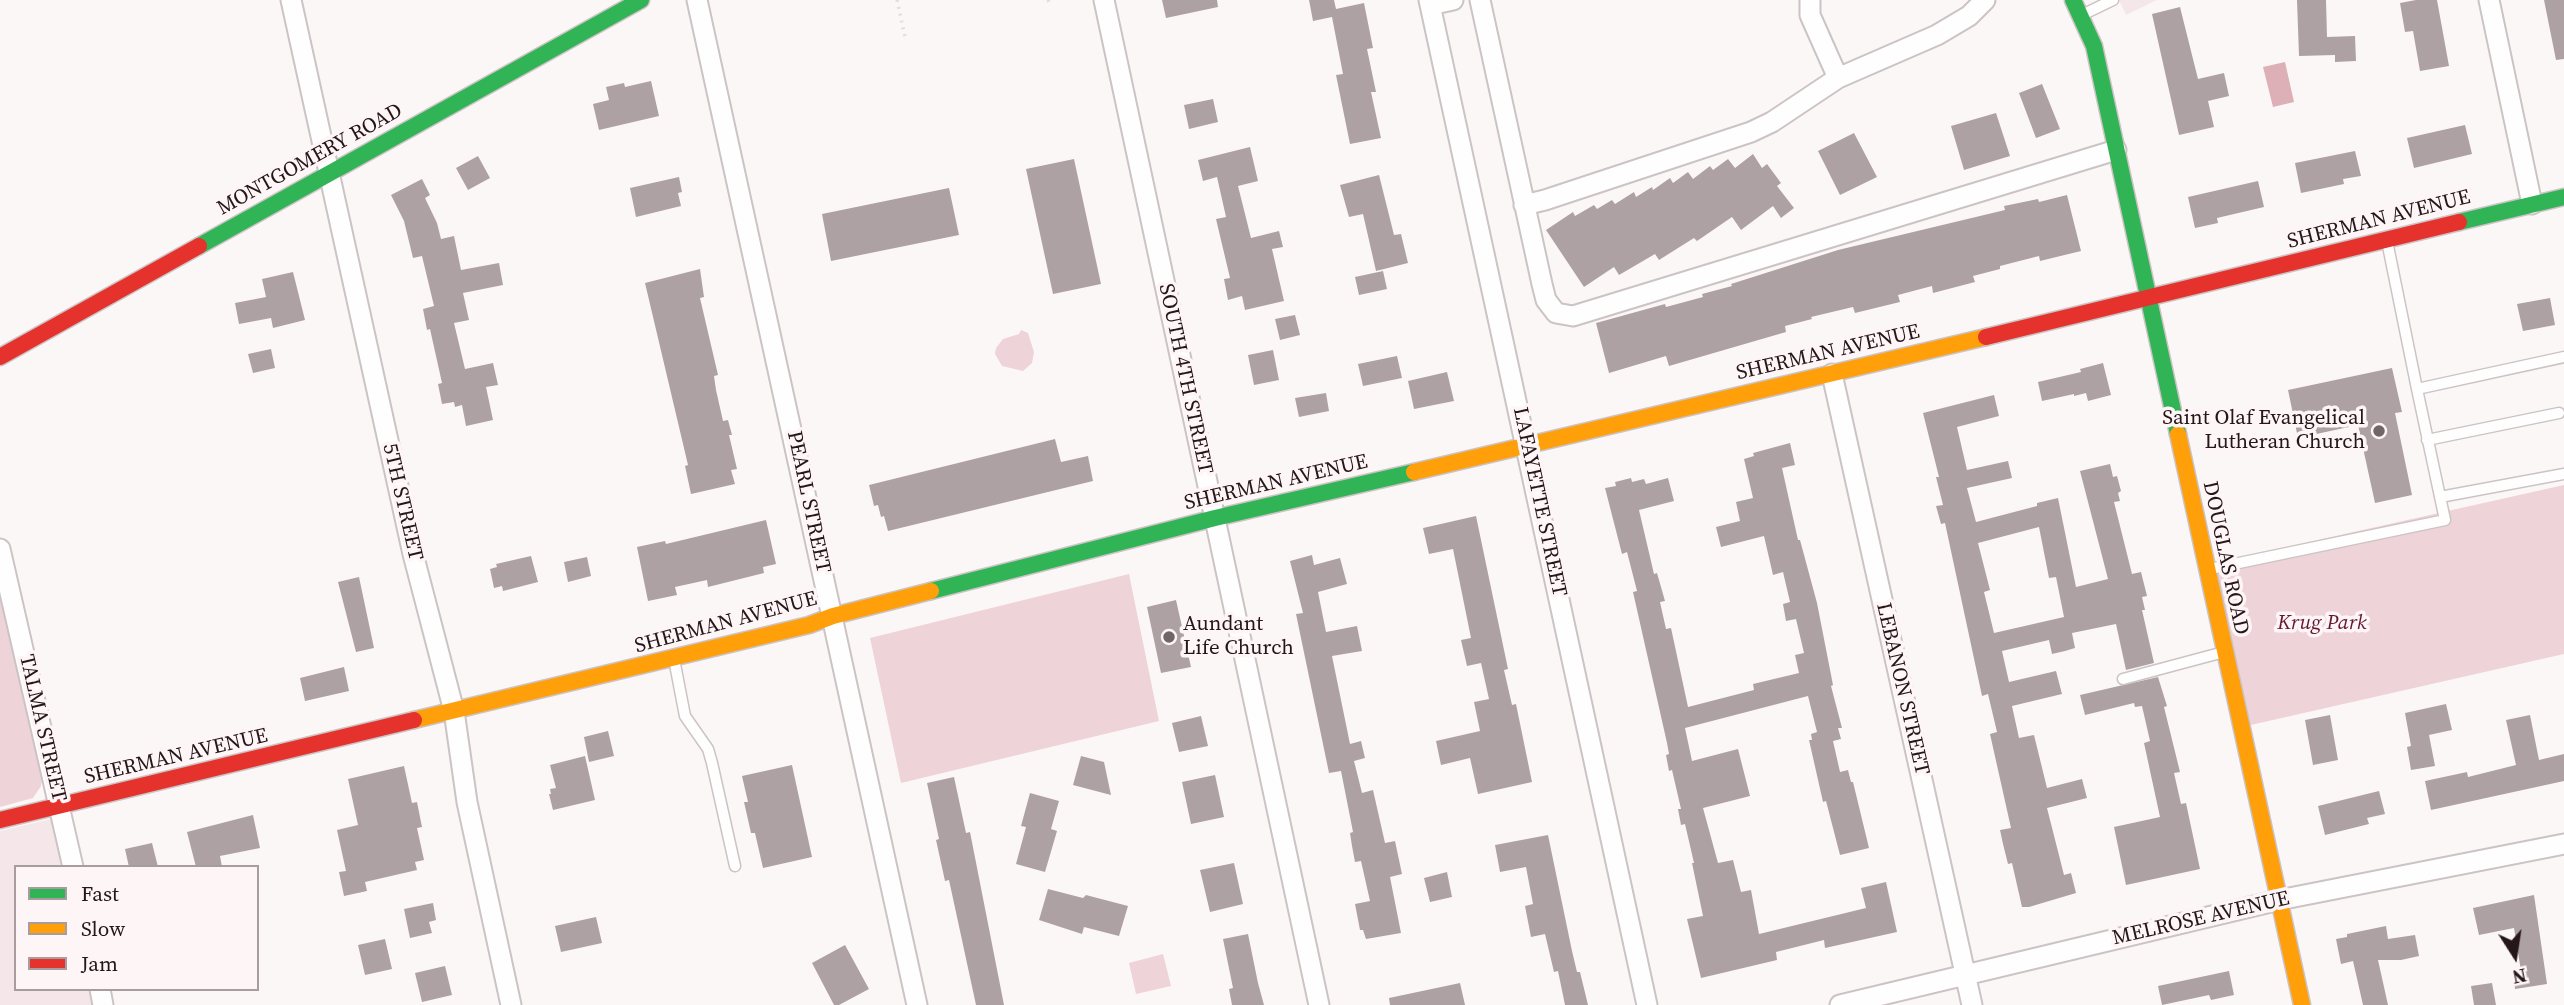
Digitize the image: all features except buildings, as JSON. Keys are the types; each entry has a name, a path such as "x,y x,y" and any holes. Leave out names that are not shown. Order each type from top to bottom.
{"street":[{"name":"5TH STREET","path":"291,0 413,554 454,711 467,802 511,1005"},
{"name":"MONTGOMERY ROAD","path":"0,357 641,0"},
{"name":"PEARL STREET","path":"697,0 916,1005"},
{"name":"SOUTH 4TH STREET","path":"1104,0 1320,1005"},
{"path":"1430,2 1453,0"},
{"path":"1480,0 1546,300 1556,313 1573,316 2116,150"},
{"path":"1810,0 1810,15 1839,78"},
{"path":"1524,205 1751,132 1772,122 1839,78 1937,35 1969,16 1985,0"},
{"name":"DOUGLAS ROAD","path":"2073,0 2094,46 2302,1005"},
{"path":"2489,0 2532,204"},
{"name":"LAFAYETTE STREET","path":"1430,2 1647,1005"},
{"name":"SHERMAN AVENUE","path":"0,820 674,659 1215,518 1832,374 2564,197"},
{"name":"LEBANON STREET","path":"1832,374 1972,1005"},
{"name":"TALMA STREET","path":"0,550 73,865"},
{"name":"MELROSE AVENUE","path":"1840,1005 2279,900 2564,844"}],"lane":[{"path":"2080,16 2113,0"},
{"path":"2206,570 2445,520 2387,241"},
{"path":"2417,389 2564,356"},
{"path":"2427,440 2559,413"},
{"path":"2440,498 2564,474"},
{"path":"2123,679 2224,652"},
{"path":"674,659 685,716 708,749 735,866"}],"path":[{"path":"897,0 905,37"},
{"path":"1048,0 1049,6"}],"shaded area":[{"path":"2119,0 2157,0 2126,15"},
{"path":"2285,62 2294,102 2273,107 2263,67"},
{"path":"51,819 62,865 14,865 14,991 89,991 92,1005 0,1005 0,831"}],"green space":[{"path":"1021,330 1028,333 1034,352 1032,363 1023,371 1002,366 995,354 1003,339 1019,334"},
{"name":"Krug Park","path":"2564,485 2564,654 2242,727 2206,565"},
{"path":"1129,574 1159,721 901,783 870,638"},
{"path":"0,585 42,778 41,786 33,798 0,807"},
{"path":"1163,954 1171,986 1136,994 1129,963"}],"traffic: fast":[{"path":"199,246 641,0"},
{"path":"2073,0 2094,46 2178,434"},
{"path":"2459,222 2564,197"},
{"path":"931,591 1215,518 1414,472"}],"traffic: slow":[{"path":"1414,472 1986,337"},
{"path":"2178,434 2302,1005"},
{"path":"414,720 809,625 833,616 931,591"}],"traffic: jam":[{"path":"1986,337 2459,222"},
{"path":"0,357 199,246"},
{"path":"0,820 414,720"}],"place":[{"name":"Saint Olaf Evangelical Lutheran Church","path":"2379,431"},
{"name":"Aundant Life Church","path":"1169,637"}]}
